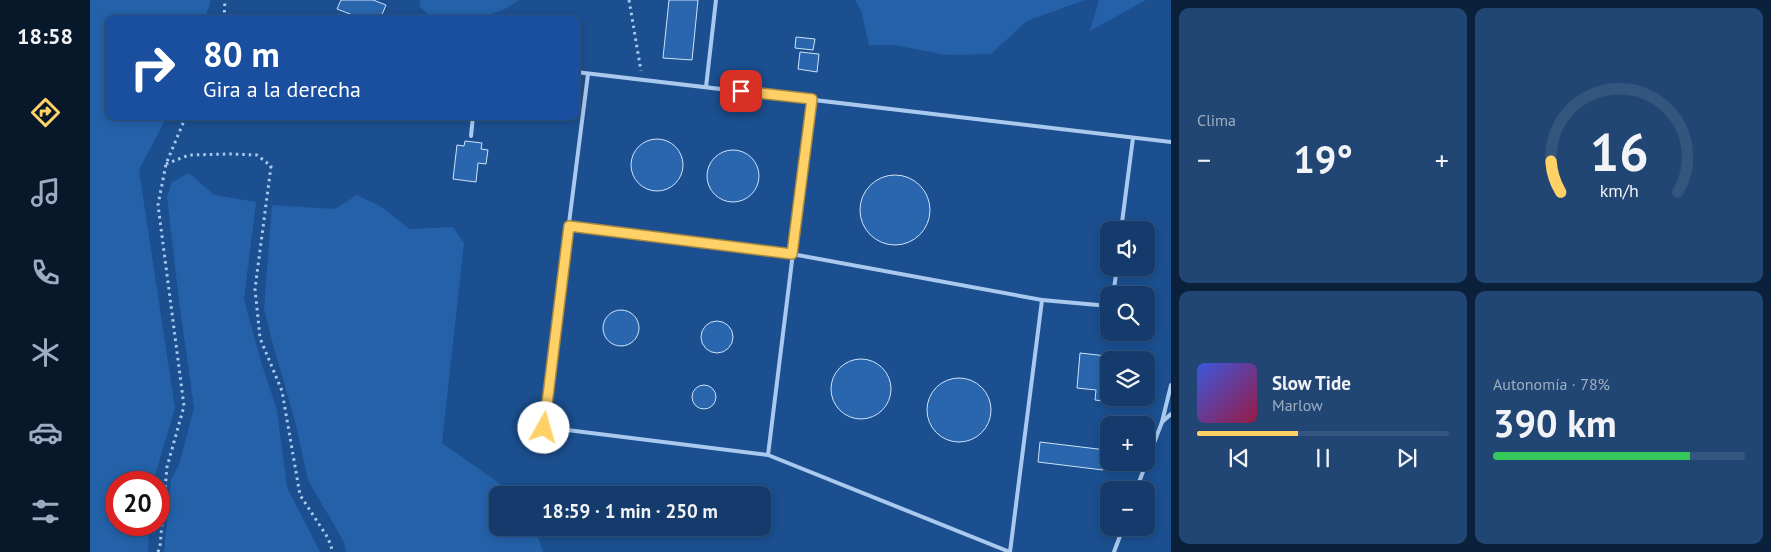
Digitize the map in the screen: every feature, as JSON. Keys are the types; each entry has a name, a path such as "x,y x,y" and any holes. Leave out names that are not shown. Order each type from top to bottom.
{"lane":[{"path":"706,87 716,0"},
{"path":"580,73 1171,142"},
{"path":"588,74 544,428 768,455 1010,552 1042,300"},
{"path":"768,455 812,99"},
{"path":"471,136 473,120"},
{"path":"1122,221 1133,138"},
{"path":"569,226 792,254 1042,300 1100,305"},
{"path":"1139,481 1162,422 1171,385"},
{"path":"1162,422 1171,414"},
{"path":"1114,552 1120,536"}],"path":[{"path":"224,15 225,0"},
{"path":"629,0 643,80"},
{"path":"158,552 167,467 184,406 158,205 166,164 184,120"},
{"path":"166,164 189,156 230,154 257,155 271,166 255,289 260,338 282,391 300,495 328,538 333,552"}],"shaded area":[{"path":"90,0 211,0 206,15 105,15 105,120 165,120 139,170 175,408 156,471 105,471 105,536 149,536 148,552 90,552"},
{"path":"420,0 519,0 503,10 488,15 429,15 420,7"},
{"path":"855,0 1085,0 1027,21 991,54 946,55 894,45 869,45 861,10"},
{"path":"1099,0 1146,0 1090,31"},
{"path":"189,173 214,195 256,202 244,299 261,362 277,410 287,487 320,552 164,552 166,536 170,536 171,480 179,465 194,408 167,197 172,182"},
{"path":"357,195 382,207 409,229 453,227 464,243 442,443 503,486 489,486 489,536 538,536 543,552 346,552 344,542 308,480 295,421 264,308 272,205 335,209"}],"building":[{"path":"341,0 373,0 386,5 382,15 353,15 337,9"},
{"path":"669,0 698,0 692,60 663,58"},
{"path":"796,37 815,39 813,50 795,48"},
{"path":"800,52 819,54 817,72 798,69"},
{"path":"657,139 667,141 675,147 681,155 683,165 681,175 675,183 667,189 657,191 647,189 639,183 633,175 631,165 633,155 639,147 647,141"},
{"path":"465,141 482,143 481,149 488,150 486,164 478,163 476,182 453,179 457,145 464,146"},
{"path":"733,150 743,152 751,158 757,166 759,176 757,186 751,194 743,200 733,202 723,200 715,194 709,186 707,176 709,166 715,158 723,152"},
{"path":"895,175 908,178 920,185 927,197 930,210 927,223 920,235 908,242 895,245 882,242 870,235 863,223 860,210 863,197 870,185 882,178"},
{"path":"621,310 628,311 634,315 638,321 638,335 634,341 628,345 621,346 614,345 608,341 604,335 603,328 604,321 608,315 614,311"},
{"path":"717,321 723,322 728,326 732,331 732,343 728,348 723,352 717,353 711,352 706,348 702,343 701,337 702,331 706,326 711,322"},
{"path":"1080,353 1100,355 1100,401 1095,400 1096,390 1077,388"},
{"path":"861,359 877,364 882,368 886,373 891,389 886,405 882,410 877,414 861,419 845,414 840,410 836,405 831,389 836,373 840,368 845,364"},
{"path":"959,378 971,380 982,387 989,398 991,410 989,422 982,433 971,440 959,442 947,440 936,433 929,422 927,410 929,398 936,387 947,380"},
{"path":"704,385 713,388 716,397 713,406 704,409 695,406 692,397 695,388"},
{"path":"1040,442 1100,449 1100,470 1038,462"}],"route":[{"path":"544,428 569,226 792,254 812,99 741,91"}]}
